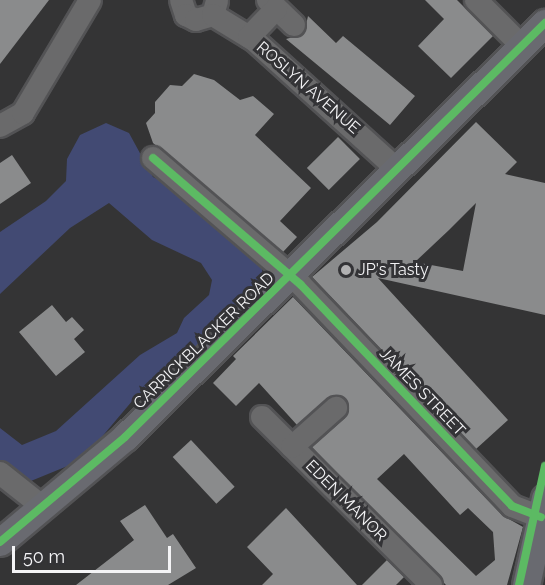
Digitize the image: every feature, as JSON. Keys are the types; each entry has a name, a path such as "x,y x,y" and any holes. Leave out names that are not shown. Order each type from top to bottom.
{"main road":[{"name":"CARRICKBLACKER ROAD","path":"0,542 125,437 545,23"},
{"path":"526,585 543,508"}],"street":[{"path":"0,126 23,113 90,0"},
{"path":"181,0 191,18 202,20 215,7"},
{"path":"476,0 522,46"},
{"path":"249,37 272,4 294,25"},
{"name":"ROSLYN AVENUE","path":"215,7 398,170"},
{"name":"JAMES STREET","path":"153,158 290,276 512,506 543,508"},
{"path":"292,447 336,408"},
{"name":"EDEN MANOR","path":"262,417 430,585"},
{"path":"0,473 43,507"}],"shaded area":[{"path":"106,123 129,133 153,177 185,192 261,260 263,278 202,342 133,400 95,445 70,465 26,483 0,465 0,428 22,445 56,431 140,355 177,333 184,318 209,295 212,280 201,263 152,240 109,203 70,228 0,294 0,232 46,201 66,181 67,159 80,135"}],"building":[{"path":"0,0 49,0 0,64"},
{"path":"425,0 457,0 493,36 451,78 418,46 444,19"},
{"path":"308,16 336,43 343,36 415,96 390,125 286,39 304,34"},
{"path":"194,74 214,80 240,100 253,96 274,114 255,135 311,188 280,221 297,237 283,252 153,143 146,123 155,113 155,102 170,85 182,86"},
{"path":"476,122 517,162 505,174 545,183 545,315 378,278 508,420 476,449 312,277 377,222","holes":["476,203 463,271 415,262"]},
{"path":"338,137 360,159 329,190 307,168"},
{"path":"12,155 31,183 0,204 0,163"},
{"path":"293,297 502,515 523,527 507,585 446,585 312,447 345,418 349,406 346,399 328,398 297,425 259,383 236,406 213,383 236,359 233,356","holes":["404,454 460,515 468,508 493,532 495,560 476,576 377,479"]},
{"path":"52,305 66,322 72,317 84,330 74,339 85,352 56,376 19,332"},
{"path":"191,440 235,487 216,504 173,457"},
{"path":"145,505 167,538 173,534 196,568 168,585 76,585 134,540 120,521"},
{"path":"286,508 357,585 262,585 273,574 247,547"},
{"path":"387,560 404,577 396,585 362,585"}],"cycle path":[{"path":"0,542 125,437 545,23"},
{"path":"153,158 300,284 512,506 541,517"},
{"path":"519,585 545,466"}],"place":[{"name":"JP's Tasty","path":"346,270"}]}
